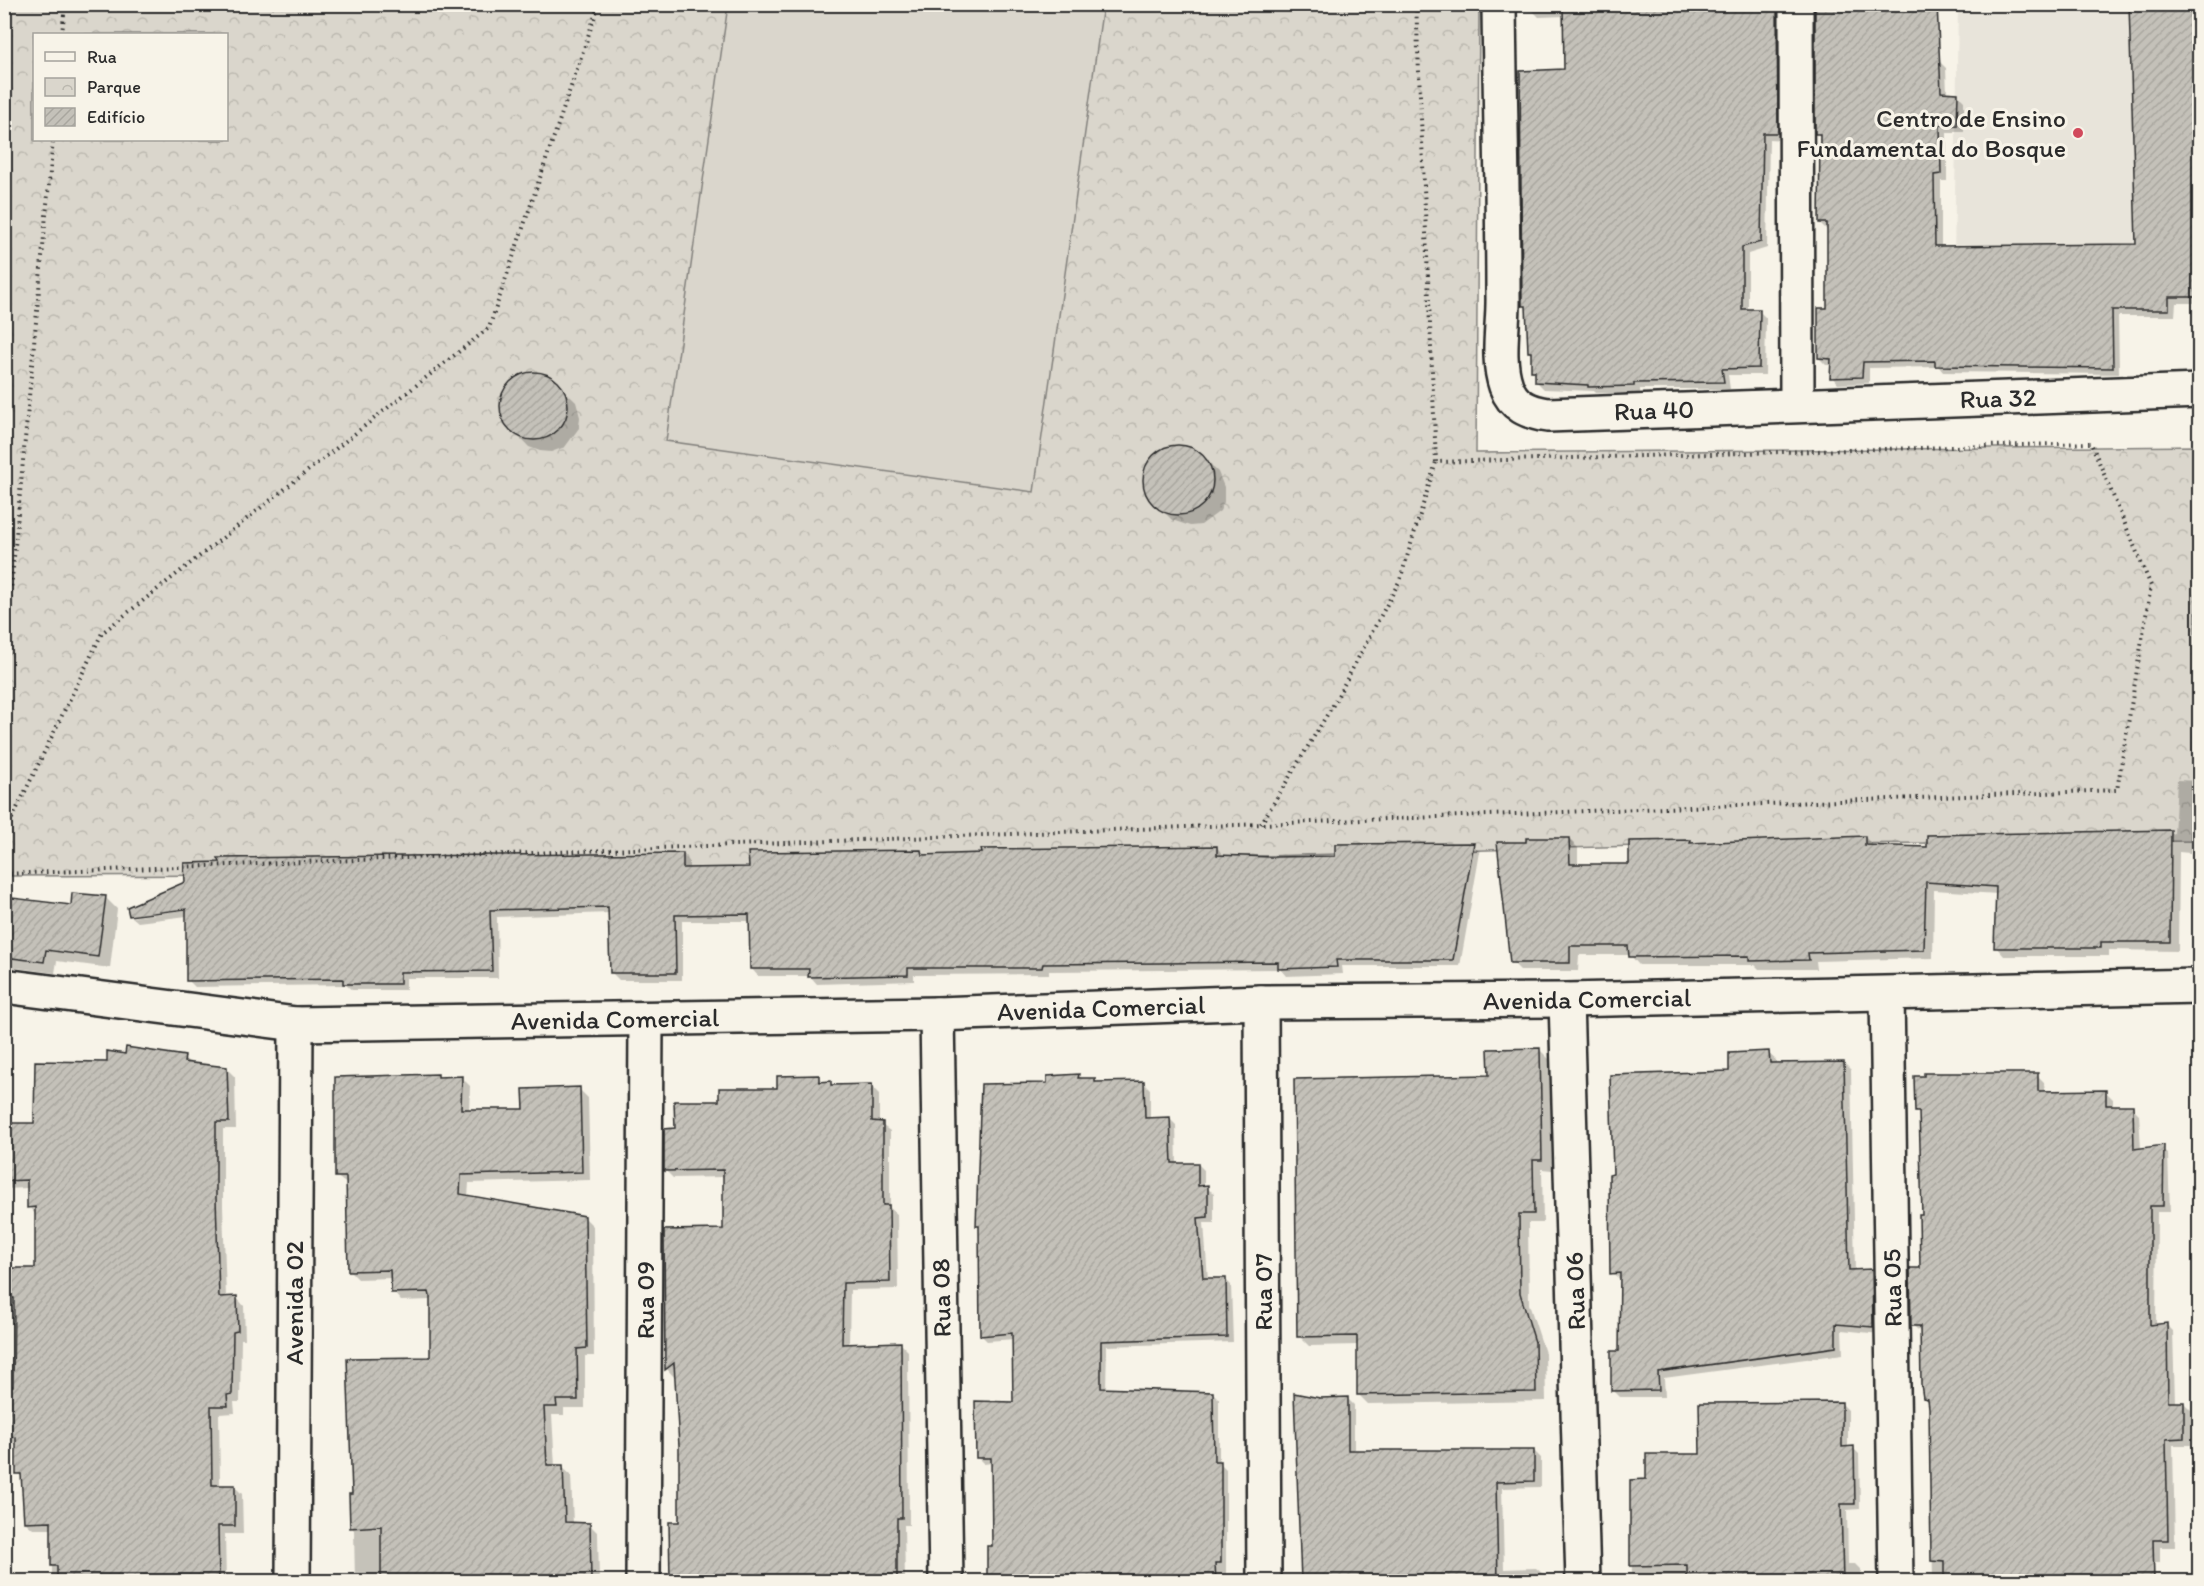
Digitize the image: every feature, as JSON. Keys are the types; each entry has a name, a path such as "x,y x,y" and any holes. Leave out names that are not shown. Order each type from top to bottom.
{"street":[{"name":"Rua 40","path":"1499,4 1503,297 1501,354 1503,373 1513,399 1532,412 1548,415 1797,404"},
{"path":"1796,4 1797,404"},
{"name":"Rua 32","path":"1797,404 2199,392"},
{"name":"Avenida Comercial","path":"4,986 296,1024 937,1014 1262,1002 1566,1000 2199,986"},
{"name":"Rua 05","path":"1887,994 1896,1581"},
{"name":"Rua 06","path":"1566,1000 1583,1581"},
{"name":"Rua 07","path":"1262,1002 1264,1581"},
{"name":"Rua 08","path":"937,1014 946,1581"},
{"name":"Rua 09","path":"643,1581 646,1019"},
{"name":"Avenida 02","path":"292,1581 296,1024"}],"path":[{"path":"62,33 65,4"},
{"path":"4,835 102,633 489,328 599,4"},
{"path":"1261,824 1333,705 1400,580 1436,462 1416,4"},
{"path":"4,664 53,141"},
{"path":"4,874 2117,790 2151,586 2091,443 1436,462"}],"shaded area":[{"name":"Centro de Ensino Fundamental do Bosque","path":"1958,5 2199,5 2199,261 1954,263"}],"green space":[{"path":"4,5 1479,5 1476,453 2199,446 2191,841 1677,845 583,874 5,876"},
{"path":"728,5 1103,5 1034,492 666,441"}],"building":[{"path":"1563,4 1777,4 1778,133 1763,133 1761,242 1742,247 1742,309 1760,309 1759,368 1722,369 1724,382 1634,383 1634,386 1588,387 1588,385 1535,382 1535,371 1531,371 1531,352 1528,352 1526,306 1522,306 1520,71 1564,69"},
{"path":"1815,4 1937,4 1941,92 1958,93 1957,126 1940,125 1941,174 1934,175 1935,246 2136,244 2129,4 2199,4 2199,297 2169,297 2169,310 2112,310 2113,368 1935,366 1935,361 1863,362 1862,377 1830,378 1831,359 1818,358 1818,308 1827,308 1827,223 1819,223 1820,134 1815,134"},
{"path":"527,372 541,372 553,377 563,387 568,406 563,425 553,435 541,440 527,440 515,435 505,425 500,413 500,399 505,387 515,377"},
{"path":"1178,445 1191,448 1203,455 1210,467 1213,480 1210,493 1203,505 1191,512 1178,515 1165,512 1153,505 1146,493 1143,480 1146,467 1153,455 1165,448"},
{"path":"2171,830 2170,942 2101,942 2101,948 1994,948 1996,887 1926,882 1924,950 1808,953 1809,960 1749,961 1749,956 1629,957 1628,946 1570,946 1570,963 1510,963 1497,842 1526,842 1526,838 1569,838 1570,864 1629,864 1629,841 1691,840 1690,843 1865,836 1865,845 1927,847 1927,835"},
{"path":"1474,843 1453,960 1336,960 1337,967 1278,969 1278,962 1043,964 1042,968 908,968 908,975 808,977 809,969 750,969 749,914 675,915 676,973 610,973 608,907 490,910 492,971 400,972 400,984 343,984 343,979 186,981 186,909 129,916 127,907 185,882 184,863 220,862 218,858 683,853 683,868 749,867 748,852 921,850 922,855 982,853 981,849 1217,846 1217,855 1272,857 1335,856 1335,844"},
{"path":"72,893 106,896 98,957 46,950 44,962 4,957 4,897 71,905"},
{"path":"126,1047 185,1056 184,1062 227,1067 229,1122 216,1122 219,1297 237,1296 238,1331 233,1332 232,1394 227,1395 228,1406 211,1406 212,1485 235,1485 235,1526 218,1526 219,1581 57,1581 57,1566 51,1566 51,1521 24,1522 21,1474 16,1474 16,1437 8,1438 9,1386 13,1386 14,1298 4,1298 4,1268 35,1268 35,1207 27,1208 27,1180 4,1181 4,1123 34,1123 35,1061 107,1062 107,1051 125,1054"},
{"path":"1540,1048 1542,1160 1533,1160 1534,1214 1519,1214 1520,1293 1535,1342 1536,1392 1357,1395 1357,1336 1297,1337 1294,1079 1489,1075 1488,1049"},
{"path":"1769,1051 1770,1063 1844,1062 1849,1270 1872,1269 1873,1327 1836,1324 1836,1347 1658,1372 1659,1390 1611,1391 1611,1351 1619,1351 1620,1273 1610,1274 1609,1175 1613,1174 1610,1075 1729,1071 1729,1053"},
{"path":"1924,1073 2038,1073 2038,1091 2106,1090 2106,1105 2133,1105 2134,1149 2164,1145 2163,1206 2150,1206 2150,1325 2167,1323 2168,1402 2184,1402 2184,1438 2166,1439 2168,1540 2153,1540 2154,1581 1944,1581 1944,1562 1931,1561 1929,1408 1928,1399 1923,1398 1921,1384 1920,1326 1911,1326 1910,1268 1920,1268 1919,1215 1922,1215 1919,1112 1915,1112 1914,1076 1924,1076"},
{"path":"438,1074 438,1077 462,1076 461,1109 524,1109 523,1089 580,1087 582,1172 461,1175 460,1194 585,1216 587,1348 577,1349 578,1400 556,1400 557,1407 544,1407 547,1465 563,1465 565,1522 590,1523 591,1581 381,1581 381,1526 350,1528 349,1494 352,1494 347,1358 430,1357 430,1296 429,1292 391,1293 390,1270 348,1271 346,1177 335,1177 335,1077"},
{"path":"1079,1074 1078,1078 1095,1078 1095,1082 1144,1081 1145,1118 1170,1117 1172,1163 1198,1163 1198,1186 1208,1185 1208,1217 1198,1218 1203,1278 1226,1278 1227,1337 1101,1341 1101,1388 1213,1392 1214,1461 1221,1461 1221,1563 1215,1563 1216,1581 987,1581 987,1546 992,1546 991,1458 976,1458 975,1401 1013,1402 1012,1333 980,1336 979,1226 976,1226 981,1084 1047,1083 1047,1076"},
{"path":"819,1075 819,1082 831,1081 831,1085 872,1084 872,1121 883,1122 883,1205 889,1205 890,1282 843,1283 842,1344 901,1342 902,1518 897,1518 897,1578 857,1578 857,1581 670,1581 669,1522 679,1522 679,1446 674,1363 665,1370 664,1230 723,1229 723,1170 664,1171 664,1129 675,1128 674,1101 719,1101 719,1088 777,1088 777,1076"},
{"path":"1294,1393 1320,1398 1348,1397 1348,1450 1534,1450 1534,1481 1496,1482 1498,1581 1301,1581"},
{"path":"1842,1402 1842,1447 1854,1446 1855,1504 1841,1504 1843,1581 1687,1581 1687,1565 1630,1566 1630,1480 1646,1479 1646,1454 1700,1454 1699,1403"}],"place":[{"name":"Centro de Ensino Fundamental do Bosque","path":"2078,133"}]}
